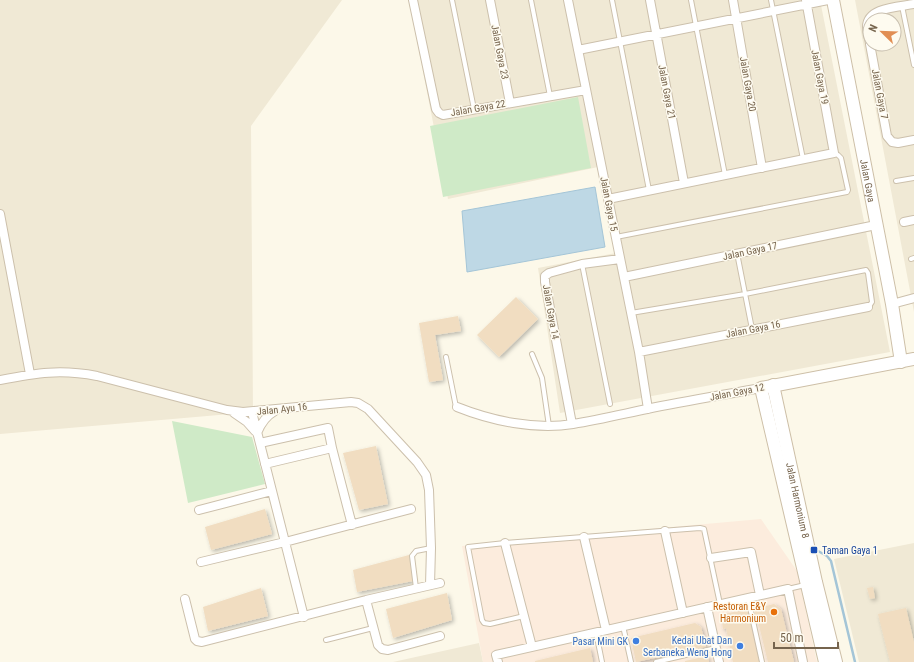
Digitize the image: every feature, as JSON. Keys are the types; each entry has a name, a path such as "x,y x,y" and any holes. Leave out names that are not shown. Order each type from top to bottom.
{"street":[{"name":"Jalan Gaya 22","path":"413,0 437,112 443,114 586,90"},
{"name":"Jalan Gaya 23","path":"490,0 510,103"},
{"name":"Jalan Gaya 15","path":"568,0 639,352 648,409"},
{"name":"Jalan Gaya 21","path":"650,0 684,184"},
{"name":"Jalan Gaya 20","path":"733,0 762,168"},
{"path":"578,50 773,11 806,2 828,0"},
{"name":"Jalan Gaya","path":"833,0 892,304 901,362"},
{"name":"Jalan Gaya 19","path":"806,2 834,153"},
{"path":"902,6 914,4"},
{"name":"Jalan Gaya 7","path":"875,12 902,6"},
{"name":"Jalan Gaya 7","path":"872,52 888,136 892,142 898,143 914,140"},
{"path":"608,199 834,153"},
{"path":"0,214 30,374"},
{"path":"904,222 914,220"},
{"name":"Jalan Gaya 17","path":"624,277 876,224"},
{"name":"Jalan Gaya 14","path":"572,424 545,276 549,273 582,264 620,259"},
{"path":"892,304 914,298"},
{"name":"Jalan Gaya 16","path":"639,352 868,307"},
{"name":"Jalan Gaya 12","path":"456,407 497,419 532,426 572,424 914,359"},
{"name":"Jalan Ayu 16","path":"0,380 53,371 80,372 227,410 252,412 351,402 358,403 368,408 417,462 426,475 429,490 431,548 430,585"},
{"name":"Jalan Harmonium 8","path":"767,386 812,583 825,662"},
{"path":"227,410 247,422 257,433"},
{"path":"257,433 268,416 279,410"},
{"path":"252,412 304,616"},
{"path":"260,443 328,428 352,524"},
{"path":"265,464 332,448"},
{"path":"199,510 272,491"},
{"path":"200,562 285,542 411,509"},
{"path":"665,531 684,613"},
{"path":"584,537 606,630"},
{"path":"505,543 532,647"},
{"path":"711,558 751,552 760,595"},
{"path":"185,599 194,639 199,642 440,583"},
{"name":"Jalan Harmonium 8","path":"812,583 836,662"},
{"path":"497,658 532,647 788,589 804,662"},
{"path":"366,600 378,645 385,650 440,636"},
{"path":"707,607 719,662"}],"lane":[{"path":"452,0 474,109"},
{"path":"531,0 550,96"},
{"path":"612,0 649,190"},
{"path":"691,0 725,175"},
{"path":"771,0 803,160"},
{"path":"902,6 914,65"},
{"path":"616,238 847,192 848,190 841,158 834,153"},
{"path":"896,181 914,178"},
{"path":"737,253 752,329"},
{"path":"582,264 610,404"},
{"path":"631,313 745,294 866,270 868,273 872,302 868,307"},
{"path":"532,354 542,378 550,426"},
{"path":"446,357 456,407"},
{"path":"524,616 490,624 484,623 482,620 467,548 469,546 702,528 704,529 711,558 720,604"},
{"path":"416,589 412,556 418,550 431,548"},
{"path":"788,589 812,583"},
{"path":"748,598 762,662"},
{"path":"623,626 631,662"},
{"path":"326,640 374,628"},
{"path":"596,632 602,662"},
{"path":"656,662 716,648"}],"shaded area":[{"path":"0,0 342,0 251,126 253,412 0,434"},
{"path":"409,0 820,0 890,352 560,413 538,268 616,253 598,167 448,199"},
{"path":"855,0 914,0 914,312 865,52 902,52 902,12 862,12 862,37"},
{"path":"761,519 797,571 817,662 483,662 462,546"},
{"path":"914,543 914,662 859,662 834,559"},
{"path":"479,643 483,662 393,662"}],"green space":[{"path":"578,97 591,168 443,197 430,126"},
{"path":"172,421 252,437 265,484 188,503"}],"water":[{"path":"595,187 605,247 467,272 462,211"}],"building":[{"path":"516,297 538,319 499,357 477,335"},
{"path":"458,316 461,331 435,335 443,380 429,382 419,323"},
{"path":"376,446 388,504 359,510 343,453"},
{"path":"265,509 272,534 211,550 205,527"},
{"path":"409,555 413,581 357,592 353,570"},
{"path":"873,587 875,598 870,599 867,588"},
{"path":"261,588 268,616 208,631 203,607"},
{"path":"447,593 452,620 393,638 386,609"},
{"path":"774,604 781,609 794,662 768,662 754,609"},
{"path":"906,608 914,642 914,662 890,662 878,614"},
{"path":"747,609 759,662 733,662 726,628 723,629 722,621 725,614"},
{"path":"695,623 701,627 706,647 636,662 631,638"},
{"path":"590,648 593,662 535,662 535,661"},
{"path":"708,656 709,662 685,662 685,661"}],"waterway":[{"path":"818,551 827,556 831,561 855,662"}],"place":[{"name":"Taman Gaya 1","path":"814,550"},
{"name":"Restoran E&Y Harmonium","path":"774,612"},
{"name":"Pasar Mini GK","path":"636,641"},
{"name":"Kedai Ubat Dan Serbaneka Weng Hong","path":"740,646"}]}
